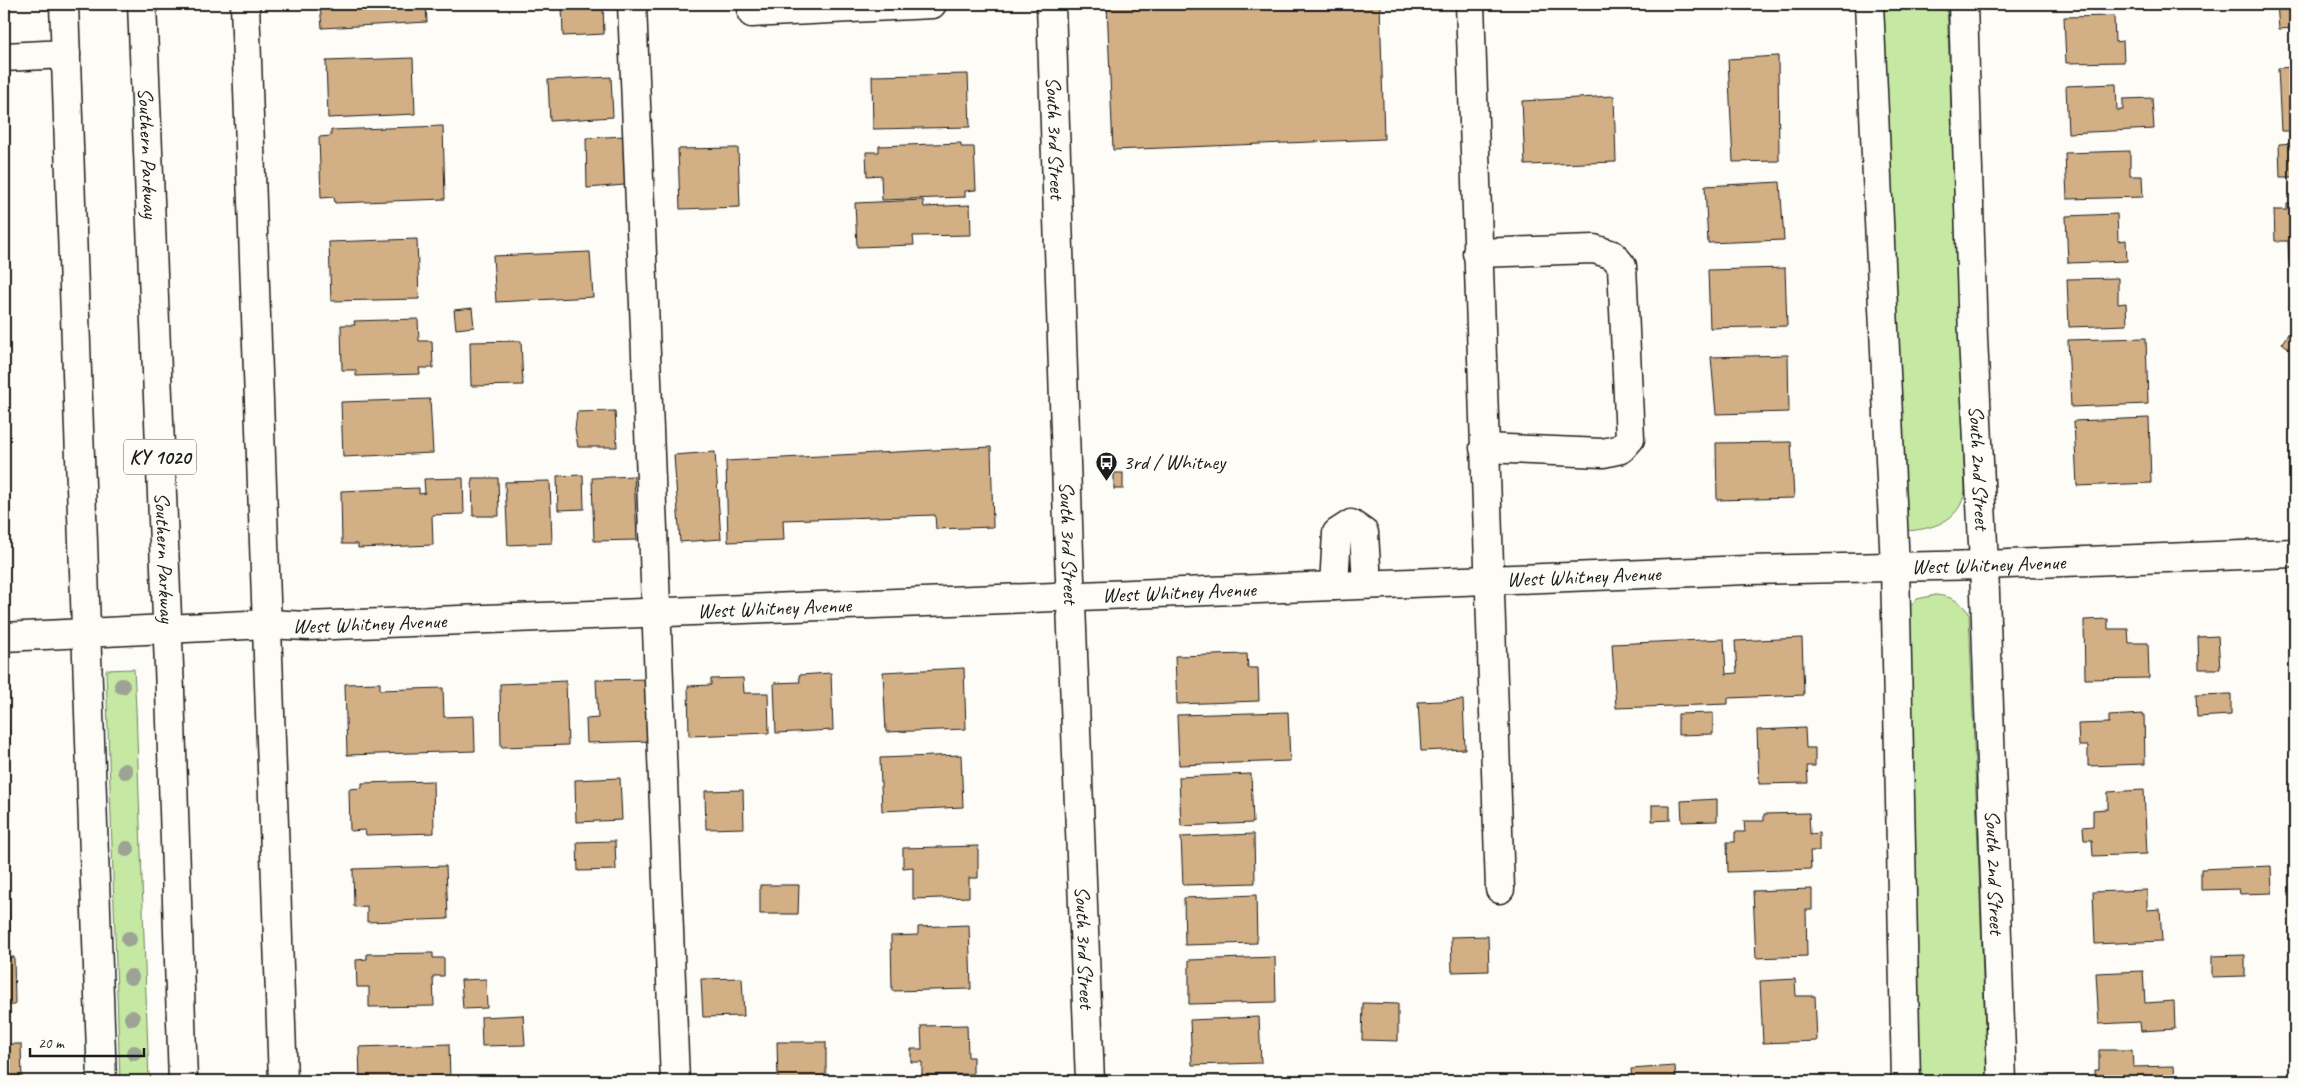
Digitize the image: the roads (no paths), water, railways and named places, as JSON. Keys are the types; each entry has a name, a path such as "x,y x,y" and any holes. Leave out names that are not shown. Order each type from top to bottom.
{"street":[{"path":"64,4 102,1081"},
{"name":"Southern Parkway","path":"142,4 168,629 183,1081"},
{"path":"244,4 268,624 283,1081"},
{"path":"632,4 675,1081"},
{"path":"752,13 932,4"},
{"name":"South 3rd Street","path":"1051,4 1090,1081"},
{"path":"1470,4 1488,580 1491,604 1500,889"},
{"path":"1869,4 1895,567 1906,1081"},
{"name":"South 2nd Street","path":"1963,4 1973,338 1984,565 2002,1081"},
{"path":"4,56 66,54"},
{"path":"1477,253 1594,249 1613,255 1622,266 1630,439 1621,449 1603,453 1484,448"},
{"path":"1334,586 1337,533 1351,524 1364,533 1367,584"},
{"name":"West Whitney Avenue","path":"4,637 268,624 307,626 1747,570 1984,565 2295,553"}],"place":[{"name":"3rd / Whitney","path":"1107,481"}]}
